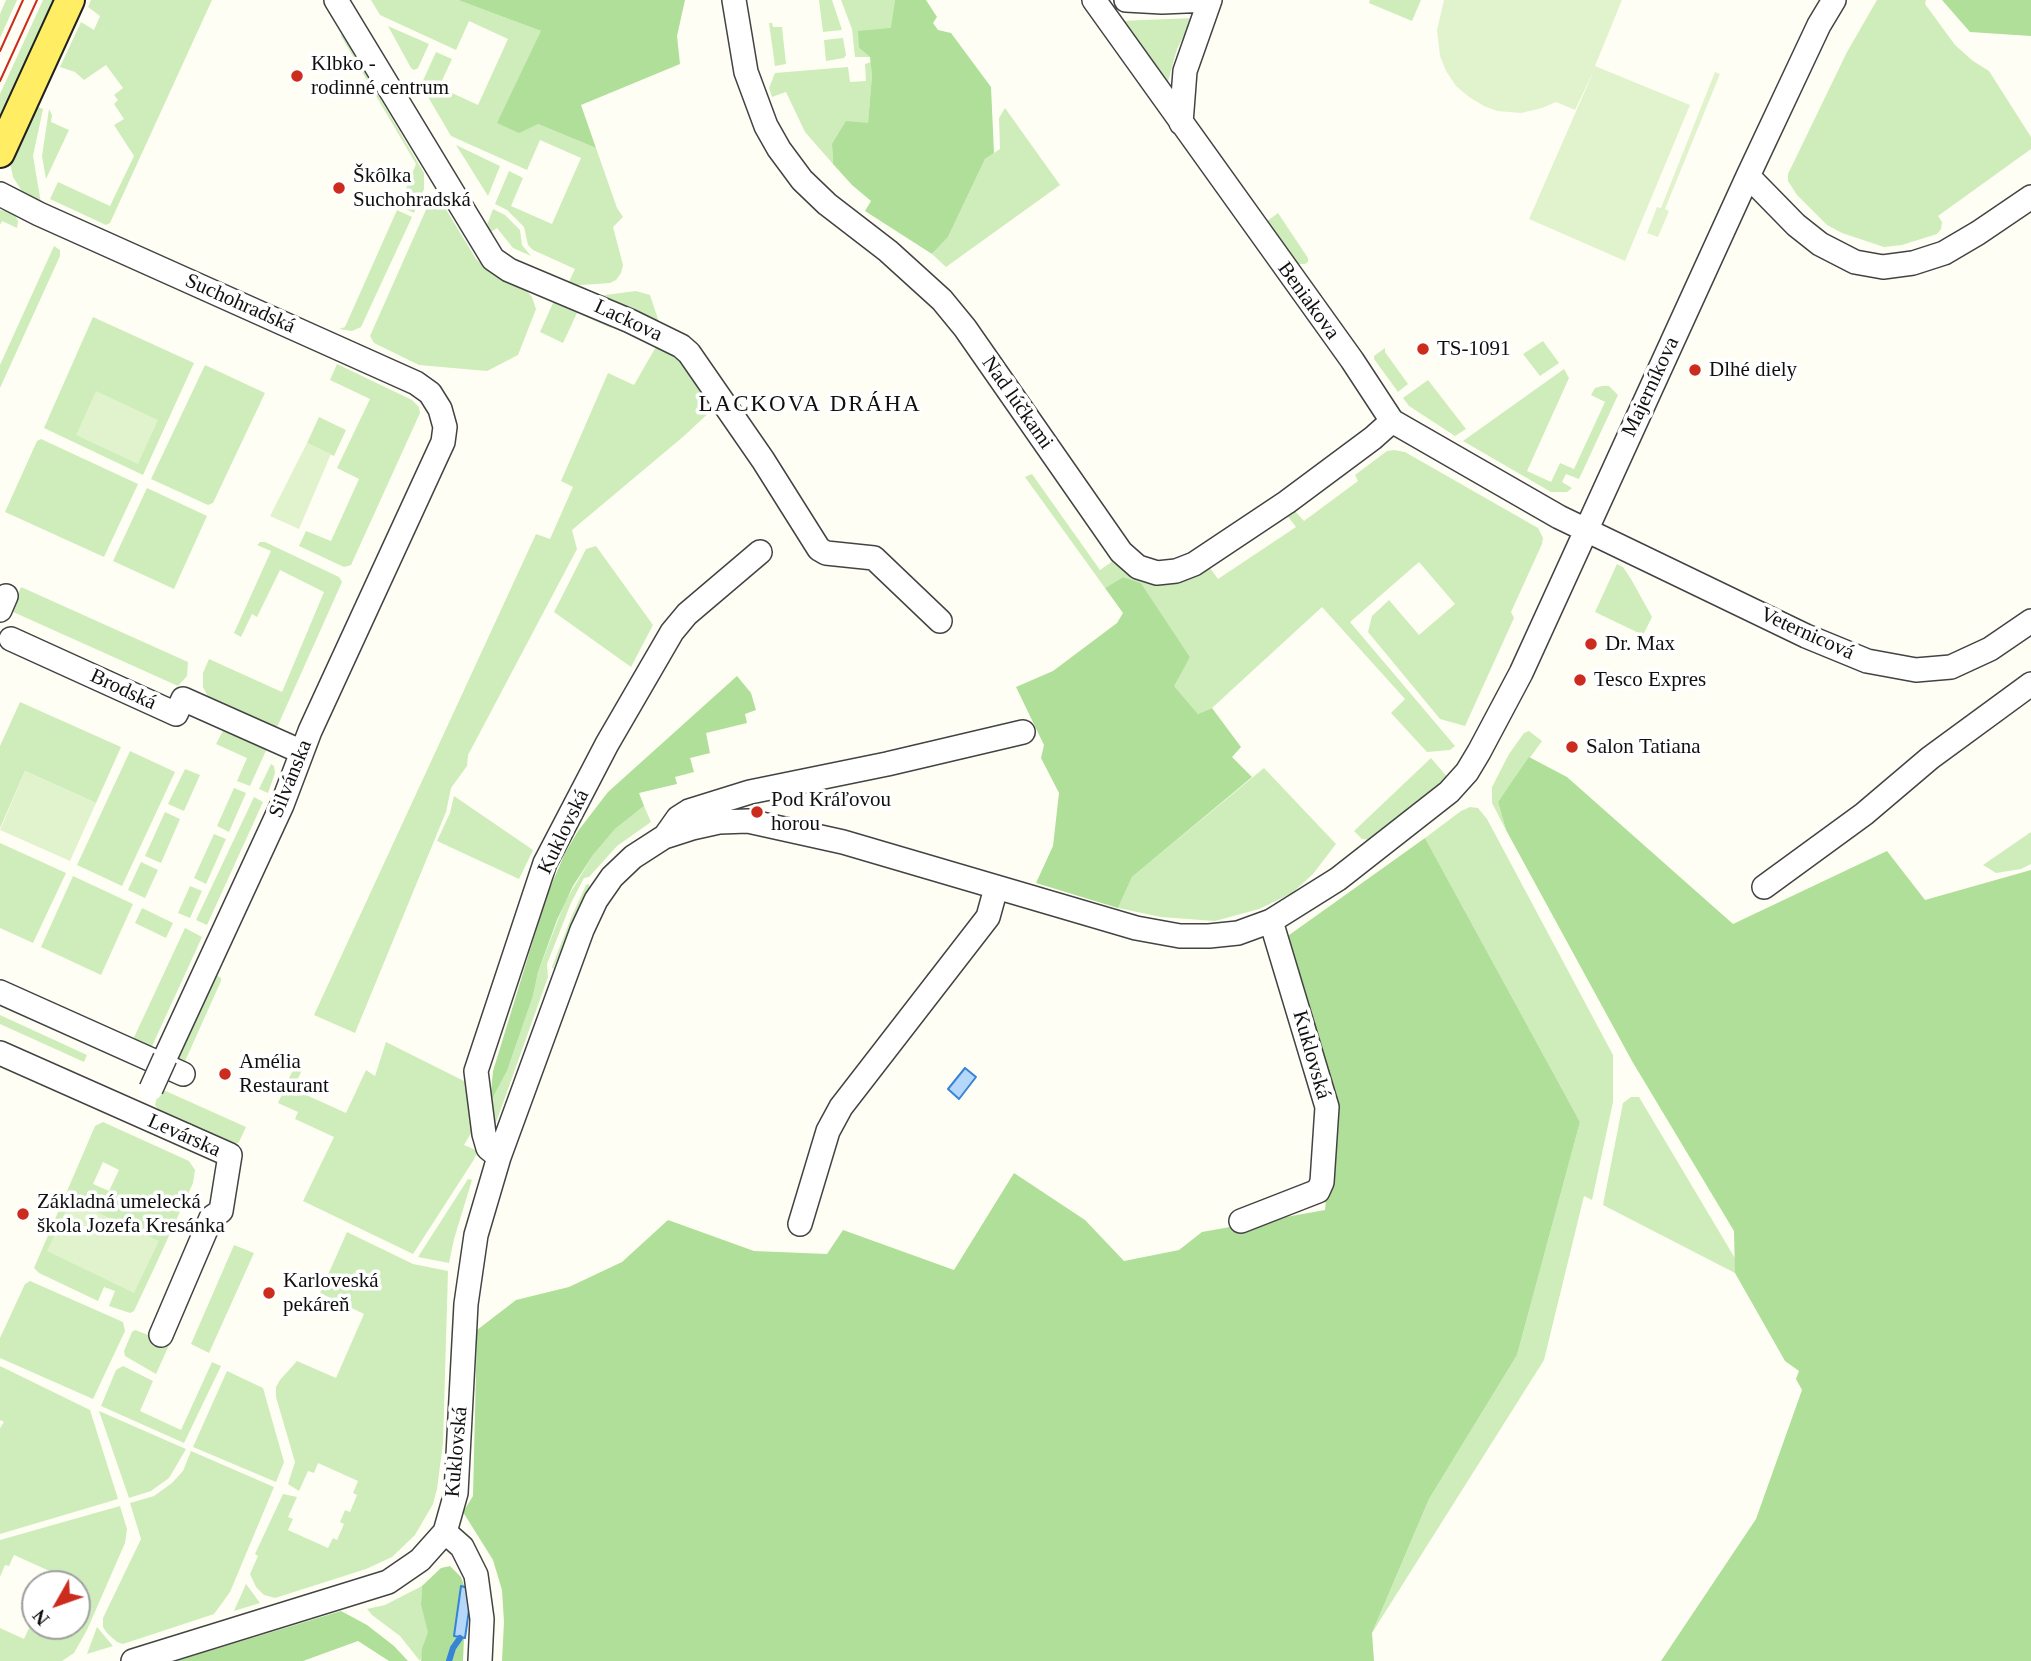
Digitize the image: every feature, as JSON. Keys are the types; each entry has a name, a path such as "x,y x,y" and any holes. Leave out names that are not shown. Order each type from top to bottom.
{"main road":[{"path":"0,153 70,0"}],"street":[{"name":"Lackova","path":"336,0 493,259 509,270 630,321 681,346 689,353 763,460 819,549 826,553 874,558 940,621"},
{"name":"Nad lúčkami","path":"734,0 746,72 766,127 779,149 802,180 827,204 888,251 942,300 965,328 1121,552 1138,567 1157,573 1176,571 1194,564 1271,514 1392,421"},
{"name":"Beniakova","path":"1094,0 1392,421 1559,517 1586,529"},
{"path":"1126,0 1210,0 1185,71 1181,123"},
{"name":"Majerníkova","path":"1467,772 1521,673 1748,176 1819,25 1834,0"},
{"path":"1748,176 1796,225 1821,244 1855,262 1883,267 1913,263 1944,253 2031,197"},
{"name":"Suchohradská","path":"0,194 416,383 430,393 440,409 444,427 443,442"},
{"name":"Silvánska","path":"139,1116 282,805 302,752 443,442"},
{"name":"Veternicová","path":"1586,529 1806,636 1886,666 1916,670 1951,667 1990,649 2031,621"},
{"name":"Kuklovská","path":"499,1157 488,1149 476,1071 545,863 607,744 672,632 687,614 760,552"},
{"name":"Brodská","path":"11,639 176,714 183,699 302,752"},
{"path":"1764,887 1864,814 1930,758 2031,684"},
{"name":"Kuklovská","path":"664,837 678,818 689,811 750,792 1023,732"},
{"name":"Kuklovská","path":"133,1661 388,1582 420,1560 445,1532 456,1493 466,1304 475,1235 499,1157 567,969 596,900 612,877 633,857 664,837 692,828 719,822 748,821 843,842 1136,928 1180,936 1209,936 1238,933 1271,921 1349,870 1449,792 1467,772"},
{"path":"800,1224 828,1131 841,1107 988,917 996,888"},
{"name":"Kuklovská","path":"1241,1221 1318,1191 1322,1182 1326,1107 1271,921"},
{"path":"0,992 183,1074"},
{"name":"Levárska","path":"0,1053 229,1156 220,1211 211,1218 161,1335"},
{"path":"445,1532 462,1547 476,1574 482,1619 480,1661"}],"green space":[{"path":"6,0 17,0 0,38 0,14"},
{"path":"43,0 57,0 0,125 0,94"},
{"path":"91,0 212,0 110,223 106,225 50,199 58,182 110,206 134,156 114,125 124,119 114,104 118,100 114,95 123,88 106,65 84,80 75,72 60,67 81,22 94,30 100,16 88,7"},
{"path":"371,0 458,0 541,31 538,124 596,148 617,208 623,217 613,227 623,265 616,280 610,283 567,286 575,269 533,250 528,245 524,227 507,210 495,204 509,171 523,178 511,206 552,224 581,158 540,140 527,170 451,136 421,85 436,52 452,59 439,87 478,105 508,39 469,21 456,50 380,15"},
{"path":"458,0 685,0 677,36 680,64 581,105 596,148 538,124 519,133 497,123 541,31"},
{"path":"819,0 832,0 842,30 823,32"},
{"path":"841,0 895,0 892,28 859,48 870,57 855,57 852,29"},
{"path":"895,0 926,0 937,17 933,23 938,30 951,33 991,87 994,153 985,159 948,237 932,254 865,211 871,201 833,164 832,144 846,121 868,123 872,75 870,57 859,48 858,31 891,28"},
{"path":"1370,0 1421,0 1412,21 1369,3"},
{"path":"1444,0 1622,0 1595,66 1690,105 1625,261 1529,219 1595,68 1575,110 1556,102 1521,113 1497,111 1484,106 1456,86 1440,56 1437,30"},
{"path":"1877,0 1926,0 1925,4 1955,45 1989,71 2031,137 2031,149 1938,216 1942,222 1937,234 1902,245 1884,247 1827,225 1797,195 1788,181 1788,174 1847,52"},
{"path":"1942,0 2031,0 2031,36 1970,32"},
{"path":"1193,18 1177,49 1167,85 1120,21"},
{"path":"769,23 772,23 773,27 782,27 786,64 775,66"},
{"path":"388,26 429,44 418,68 411,68"},
{"path":"342,34 424,173 424,189 414,213 399,206 416,164"},
{"path":"843,38 846,55 844,58 826,61 824,40"},
{"path":"871,62 868,124 832,144 833,164 805,132 786,92 772,97 769,88 775,73 848,67 850,82 866,81 865,64"},
{"path":"1715,72 1720,74 1665,209 1669,211 1658,237 1647,233 1657,207 1661,208"},
{"path":"33,105 43,109 33,156 41,203 23,193 13,177 10,163"},
{"path":"1005,108 1060,185 946,267 932,254 948,237 985,159 1000,149 999,118"},
{"path":"49,109 51,122 69,130 46,179 42,156"},
{"path":"456,145 500,166 488,196"},
{"path":"439,201 444,206 476,259 489,271 523,287 532,297 536,309 518,355 487,371 419,365 374,343 370,336 429,203"},
{"path":"493,209 505,215 520,230 522,245 531,256 513,248 497,228 486,235 484,233"},
{"path":"0,210 13,212 18,221 17,228 2,221 0,225"},
{"path":"397,210 412,217 361,327 352,331 339,329 345,327"},
{"path":"1278,213 1308,258 1305,264 1297,264 1266,222"},
{"path":"54,246 60,250 60,256 0,388 0,365"},
{"path":"636,291 650,295 661,328 590,297"},
{"path":"557,294 612,325 611,328 577,313 563,343 540,332"},
{"path":"93,317 194,363 143,475 44,428"},
{"path":"1543,341 1559,363 1540,376 1523,354"},
{"path":"657,345 677,353 716,406 572,530 577,549 468,755 467,766 451,788 446,812 355,1033 314,1015 536,534 550,539 573,487 561,481 608,373 634,385"},
{"path":"1385,348 1385,352 1408,384 1398,392 1374,359 1374,356"},
{"path":"337,364 412,400 419,407 420,413 351,565 344,567 299,546 306,531 331,541 359,479 337,468 370,399 330,380"},
{"path":"205,365 265,393 213,503 208,505 151,479"},
{"path":"1564,369 1569,378 1527,471 1551,482 1560,463 1574,469 1605,402 1591,395 1595,388 1609,386 1618,395 1579,479 1566,474 1562,482 1572,488 1567,492 1551,492 1463,441"},
{"path":"1428,380 1466,429 1455,436 1409,406 1403,398"},
{"path":"96,391 158,420 138,464 76,435"},
{"path":"319,417 346,430 334,456 307,443"},
{"path":"41,439 138,484 104,557 5,512 37,441"},
{"path":"307,443 331,454 299,529 270,516"},
{"path":"1387,451 1405,452 1538,528 1543,538 1511,612 1514,618 1465,726 1440,719 1368,632 1372,616 1389,600 1419,635 1455,604 1419,562 1350,622 1455,746 1450,750 1427,752 1391,713 1405,699 1322,607 1212,708 1198,714 1173,685 1190,657 1141,583 1123,577 1105,588 1025,477 1032,474 1100,570 1113,561 1144,581 1159,584 1178,582 1210,568 1218,579 1296,527 1286,514 1294,510 1304,521 1358,481 1355,475"},
{"path":"147,488 207,516 174,589 113,561"},
{"path":"260,542 339,577 342,582 278,725 273,729 212,705 203,687 203,673 209,659 282,692 324,592 280,570 257,617 252,614 241,637 234,633 271,551 257,545"},
{"path":"596,546 653,625 631,667 554,612 586,549"},
{"path":"1617,564 1623,567 1631,579 1652,617 1643,635 1595,612"},
{"path":"1123,577 1141,583 1190,657 1174,686 1198,714 1212,708 1241,747 1232,757 1252,777 1132,877 1118,908 1036,883 1053,846 1059,793 1041,758 1044,745 1016,687 1053,671 1117,623 1123,613 1105,588"},
{"path":"21,587 188,662 187,676 178,686 11,611"},
{"path":"737,676 751,693 756,710 745,714 747,723 706,733 710,753 690,758 694,772 675,777 677,784 639,793 644,806 615,829 593,855 573,886 538,972 533,996 507,1071 490,1103 493,1071 547,895 565,853 608,792"},
{"path":"20,702 121,747 96,803 25,771 0,828 0,746"},
{"path":"226,725 268,746 250,786 237,781 247,758 216,744"},
{"path":"1529,731 1542,741 1498,802 1506,830 1492,803 1492,787 1509,754 1524,733"},
{"path":"130,751 175,772 122,886 77,865"},
{"path":"1529,757 1567,777 1733,924 1887,851 1925,900 2031,870 2031,1661 1661,1661 1756,1519 1802,1390 1796,1379 1799,1371 1785,1361 1735,1273 1734,1231 1632,1061 1506,830 1498,802"},
{"path":"1431,758 1448,778 1372,840 1362,839 1354,831"},
{"path":"271,764 275,773 268,793 259,789"},
{"path":"1264,768 1336,844 1313,874 1292,893 1259,909 1215,921 1161,917 1118,908 1132,877"},
{"path":"185,769 200,775 184,811 168,804"},
{"path":"25,771 96,803 70,861 0,830"},
{"path":"234,788 246,793 229,832 217,826"},
{"path":"454,796 533,850 519,879 437,841 450,813"},
{"path":"254,797 263,802 207,925 196,920"},
{"path":"644,806 651,822 617,846 589,877 584,878 571,903 547,964 548,977 493,1131 490,1103 507,1071 533,996 538,972 565,902 593,855 615,829"},
{"path":"1470,807 1478,808 1487,819 1613,1055 1613,1102 1592,1200 1584,1196 1544,1360 1372,1633 1429,1499 1517,1355 1580,1122 1425,838"},
{"path":"165,812 180,819 161,863 145,856"},
{"path":"2031,832 2031,864 2021,869 1996,873 1983,865"},
{"path":"214,834 226,839 206,884 194,878"},
{"path":"1425,838 1580,1122 1517,1355 1429,1499 1372,1633 1374,1661 502,1661 502,1590 493,1560 463,1512 473,1496 477,1330 516,1300 569,1287 622,1262 668,1220 754,1251 827,1254 843,1230 954,1270 1014,1173 1085,1220 1124,1261 1179,1250 1202,1232 1325,1210 1334,1106 1285,938"},
{"path":"0,843 66,873 33,943 0,928"},
{"path":"141,862 158,870 145,898 128,890"},
{"path":"73,876 133,904 101,975 41,947"},
{"path":"589,884 553,969 571,918 586,885"},
{"path":"190,886 202,891 190,918 178,913"},
{"path":"142,908 173,923 166,938 135,923"},
{"path":"185,928 202,937 148,1055 130,1046"},
{"path":"209,971 221,978 221,981 182,1068 169,1063"},
{"path":"0,1015 87,1055 84,1062 0,1024"},
{"path":"386,1042 468,1083 474,1128 464,1145 478,1151 413,1254 303,1201 334,1137 295,1119 298,1112 278,1103 292,1072 296,1069 302,1070 293,1089 346,1113 366,1070 375,1076"},
{"path":"159,1088 246,1127 239,1142 234,1145 161,1114 155,1105"},
{"path":"1631,1097 1639,1097 1736,1260 1735,1273 1603,1205 1623,1103"},
{"path":"103,1122 189,1161 195,1170 193,1183 134,1311 130,1313 109,1306 115,1291 104,1287 98,1301 39,1273 34,1268 95,1126","holes":["103,1162 119,1170 109,1191 93,1184"]},
{"path":"468,1179 472,1180 449,1263 418,1257"},
{"path":"71,1200 159,1241 134,1293 47,1251"},
{"path":"347,1232 413,1264 448,1271 443,1443 437,1489 433,1504 415,1535 392,1557 366,1569 275,1598 264,1595 256,1587 250,1574 258,1556 255,1554 283,1494 297,1497 288,1517 293,1519 288,1530 328,1548 333,1538 337,1540 344,1524 340,1522 345,1510 350,1512 357,1495 353,1493 358,1481 318,1463 314,1473 308,1471 299,1491 288,1484 295,1462 276,1397 276,1387 280,1380 297,1361 336,1378 364,1314 320,1293"},
{"path":"234,1245 254,1253 209,1353 191,1344"},
{"path":"30,1281 123,1322 125,1331 93,1399 0,1358 0,1338 25,1284"},
{"path":"135,1330 170,1343 156,1374 125,1356 124,1351"},
{"path":"212,1362 221,1366 184,1443 101,1406 116,1370 123,1366 153,1381 140,1411 181,1430"},
{"path":"0,1366 90,1410 118,1499 0,1534 0,1428 4,1422 0,1420"},
{"path":"227,1371 263,1388 284,1462 276,1482 193,1447"},
{"path":"99,1411 186,1449 169,1478 151,1491 129,1498"},
{"path":"191,1451 274,1487 230,1592 214,1614 123,1644 117,1642 103,1627 103,1618 141,1539 130,1503 154,1496 172,1483 183,1471"},
{"path":"120,1506 127,1529 125,1543 91,1621 91,1570 47,1570 14,1555 9,1566 5,1565 0,1577 0,1540"},
{"path":"450,1566 461,1577 466,1591 463,1661 421,1661 428,1632 421,1605 422,1586 441,1568"},
{"path":"246,1584 260,1603 234,1611"},
{"path":"422,1586 421,1605 429,1632 420,1661 400,1636 367,1609 385,1605"},
{"path":"341,1611 367,1625 408,1661 389,1661 358,1641 303,1661 176,1661"},
{"path":"97,1627 113,1646 87,1654"},
{"path":"0,1628 21,1640 81,1640 74,1653 62,1661 0,1661"}],"water":[{"path":"965,1068 976,1077 959,1099 948,1089"},
{"path":"461,1586 472,1589 465,1638 454,1636"}],"waterway":[{"path":"449,1661 460,1638"}],"tram line":[{"path":"0,51 23,0"},
{"path":"0,81 37,0"}],"place":[{"name":"Klbko - rodinné centrum","path":"297,76"},
{"name":"Škôlka Suchohradská","path":"339,188"},
{"name":"TS-1091","path":"1423,349"},
{"name":"Dlhé diely","path":"1695,370"},
{"name":"Dr. Max","path":"1591,644"},
{"name":"Tesco Expres","path":"1580,680"},
{"name":"Salon Tatiana","path":"1572,747"},
{"name":"Pod Kráľovou horou","path":"757,812"},
{"name":"Amélia Restaurant","path":"225,1074"},
{"name":"Základná umelecká škola Jozefa Kresánka","path":"23,1214"},
{"name":"Karloveská pekáreň","path":"269,1293"}],"district":[{"name":"LACKOVA DRÁHA","path":"810,405"}]}
